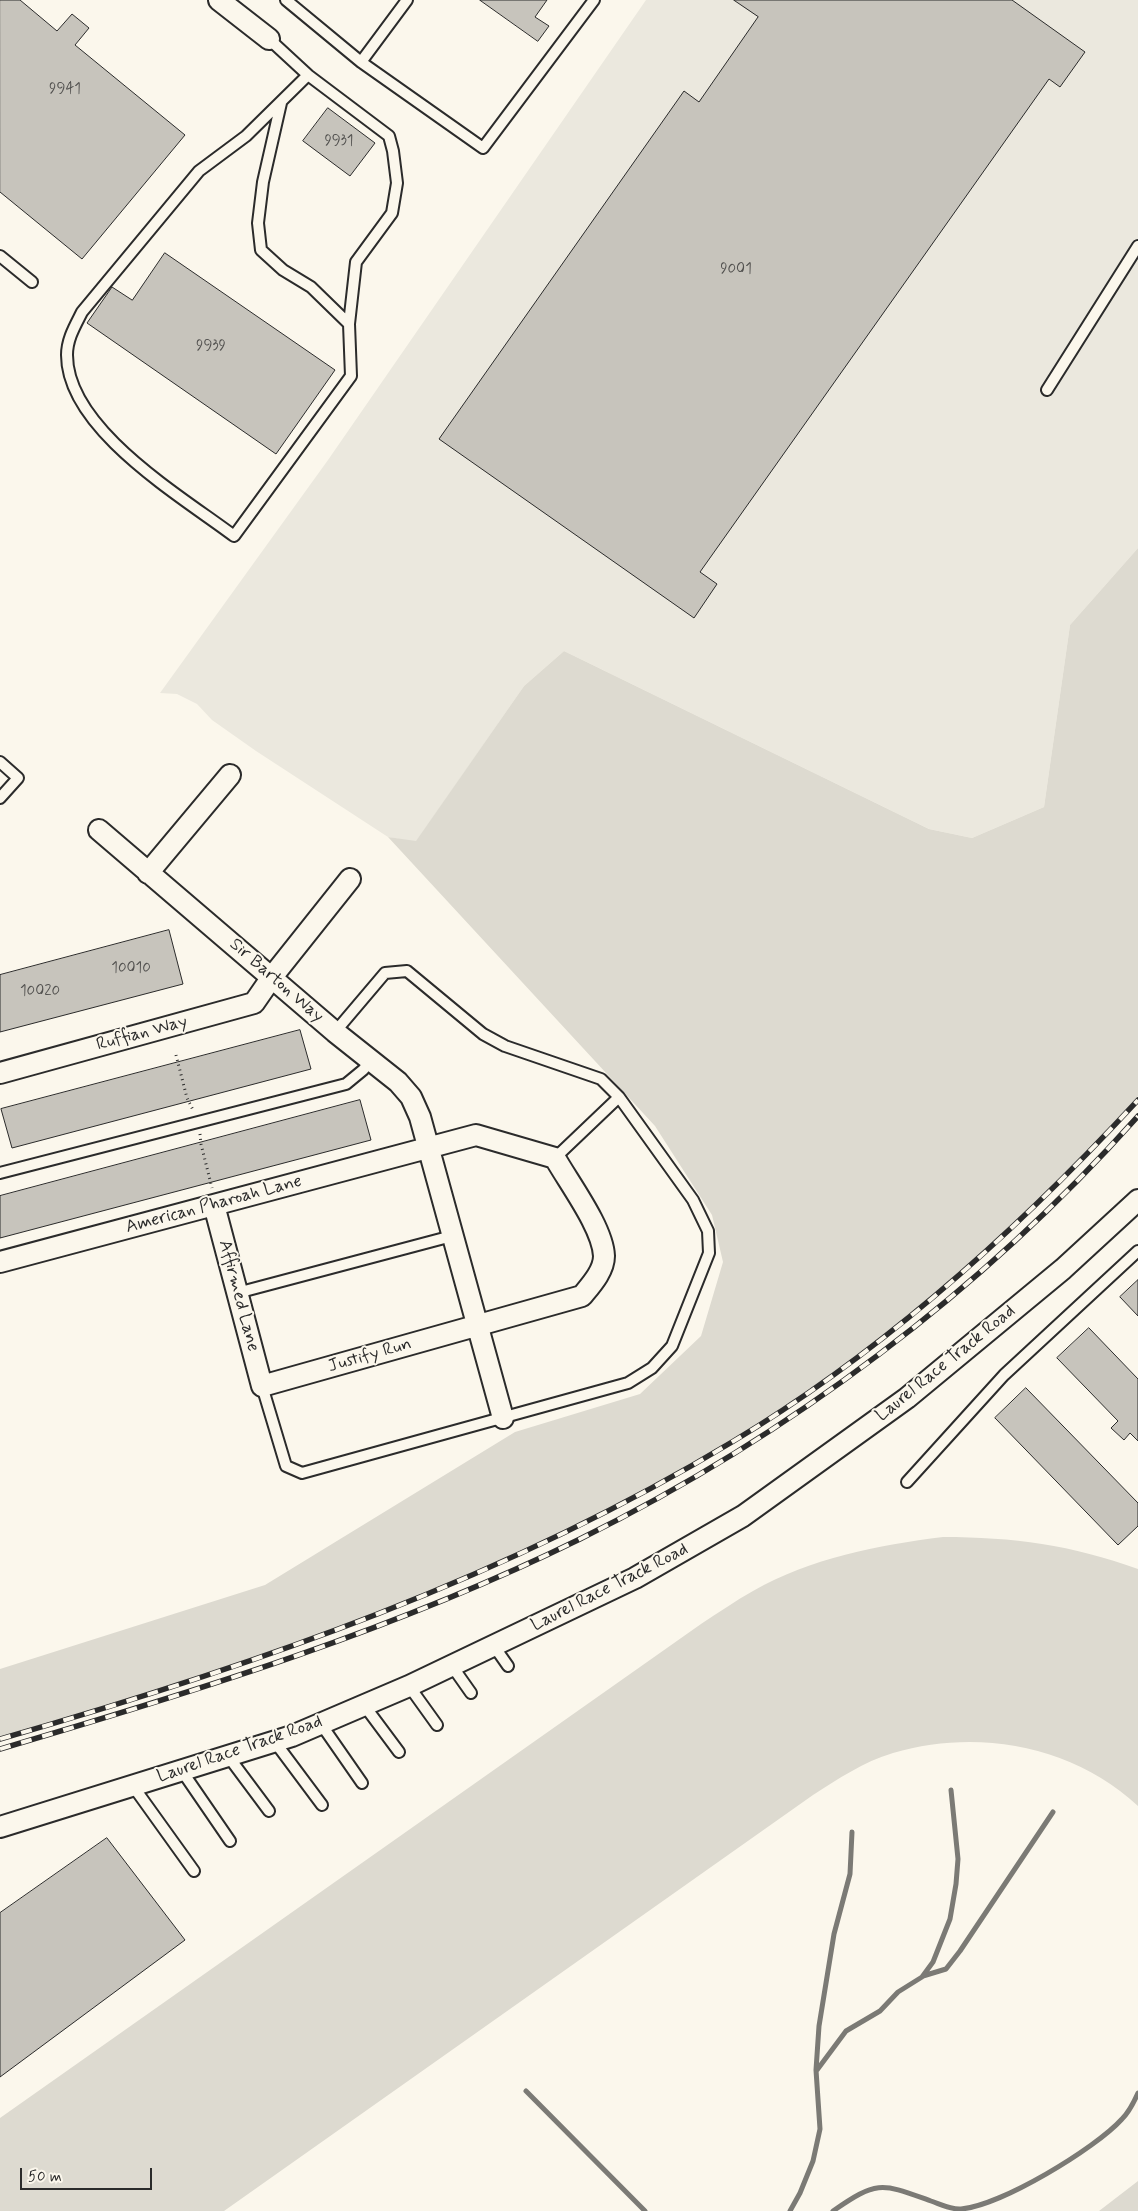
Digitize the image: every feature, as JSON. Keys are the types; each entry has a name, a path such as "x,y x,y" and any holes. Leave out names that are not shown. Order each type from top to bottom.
{"street":[{"path":"219,0 269,40"},
{"path":"148,873 230,774"},
{"name":"Sir Barton Way","path":"99,830 335,1032 398,1082 411,1097 420,1117 503,1418"},
{"name":"Ruffian Way","path":"0,1073 254,1003 272,977 350,879"},
{"name":"American Pharoah Lane","path":"0,1262 213,1198 476,1135 555,1158"},
{"name":"Justify Run","path":"262,1386 582,1296 598,1277 604,1257 599,1233 555,1158"},
{"name":"Affirmed Lane","path":"213,1198 262,1386"},
{"name":"Laurel Race Track Road","path":"0,1827 275,1742 321,1724 409,1686 635,1578 744,1516 907,1398 1063,1269 1138,1200"}],"lane":[{"path":"286,0 361,62 482,148 594,0"},
{"path":"361,62 407,0"},
{"path":"269,40 308,75 389,136 394,151 397,183 392,213 356,262 349,324 351,376 234,536 124,454 85,410 70,376 67,355 70,337 82,312 199,172 246,136 308,75"},
{"path":"281,102 263,182 258,223 262,250 283,270 311,287 349,324"},
{"path":"1047,390 1138,246"},
{"path":"0,256 32,282"},
{"path":"0,762 18,778 0,798"},
{"path":"262,1386 286,1466 302,1474 628,1383 652,1368 672,1346 709,1253 708,1231 693,1200 619,1097 600,1079 505,1046 483,1034 407,971 385,973 335,1032"},
{"path":"0,1173 346,1084 364,1070 371,1061"},
{"path":"555,1158 619,1097"},
{"path":"237,1293 452,1236"},
{"path":"907,1482 1004,1375 1138,1250"},
{"path":"494,1646 508,1666"},
{"path":"452,1666 471,1693"},
{"path":"409,1686 437,1724"},
{"path":"364,1706 399,1752"},
{"path":"321,1724 362,1783"},
{"path":"275,1742 322,1805"},
{"path":"228,1756 269,1811"},
{"path":"182,1771 230,1841"},
{"path":"133,1786 194,1871"}],"path":[{"path":"176,1055 187,1098 192,1105 195,1115"},
{"path":"199,1128 200,1144 213,1198"}],"shaded area":[{"path":"646,0 1138,0 1138,548 1070,625 1044,807 972,838 929,829 564,651 524,686 416,842 388,837 256,751 212,720 197,704 177,694 160,693 328,460"},
{"path":"1138,548 1138,1096 1096,1145 961,1274 864,1351 734,1441 629,1501 530,1550 431,1594 321,1636 169,1688 0,1739 0,1669 265,1585 515,1432 640,1394 701,1336 723,1262 712,1215 655,1126 388,837 416,841 524,686 564,651 929,829 972,838 1044,807 1070,625"},
{"path":"943,1537 969,1537 1042,1544 1090,1554 1138,1569 1138,1806 1112,1785 1084,1768 1054,1756 1023,1747 958,1742 925,1746 893,1753 851,1771 813,1795 224,2211 0,2211 0,2118 701,1624 740,1599 775,1580 821,1562 894,1544"},
{"path":"1138,2181 1138,2211 1099,2211"}],"building":[{"path":"0,0 20,0 57,31 72,14 89,28 75,45 185,135 82,259 0,192"},
{"path":"480,0 547,0 535,17 549,26 538,41"},
{"path":"734,0 1012,0 1085,52 1060,87 1049,79 700,572 717,584 694,618 439,439 684,91 699,102 758,17"},
{"path":"328,108 375,143 350,176 303,141"},
{"path":"165,253 335,370 276,454 87,323 112,287 132,300"},
{"path":"169,930 183,984 0,1032 0,975"},
{"path":"300,1030 311,1069 12,1148 1,1109"},
{"path":"360,1100 371,1140 0,1238 0,1196"},
{"path":"1138,1280 1138,1316 1120,1297"},
{"path":"1089,1328 1138,1379 1138,1441 1130,1433 1124,1440 1111,1428 1118,1421 1057,1358"},
{"path":"1026,1388 1138,1503 1138,1526 1118,1545 995,1418"},
{"path":"107,1838 185,1940 0,2077 0,1913"}],"waterway":[{"path":"817,2070 846,2031 880,2011 898,1992 922,1977 933,1962 950,1919 956,1884 958,1859 951,1790"},
{"path":"923,1976 946,1969 1053,1812"},
{"path":"790,2211 800,2193 813,2161 820,2129 816,2070 819,2026 834,1934 850,1874 852,1832"},
{"path":"526,2091 645,2211"},
{"path":"833,2211 860,2194 871,2189 880,2188 890,2188 957,2209 978,2206 999,2198 1046,2174 1091,2145 1125,2116 1138,2093"}],"railway":[{"path":"0,1739 190,1681 376,1615 468,1577 558,1536 646,1491 732,1442 788,1407 896,1328 997,1241 1138,1100"},
{"path":"0,1749 148,1705 367,1630 510,1572 580,1539 658,1498 734,1454 808,1406 879,1354 948,1299 1015,1241 1078,1180 1138,1116"}]}
